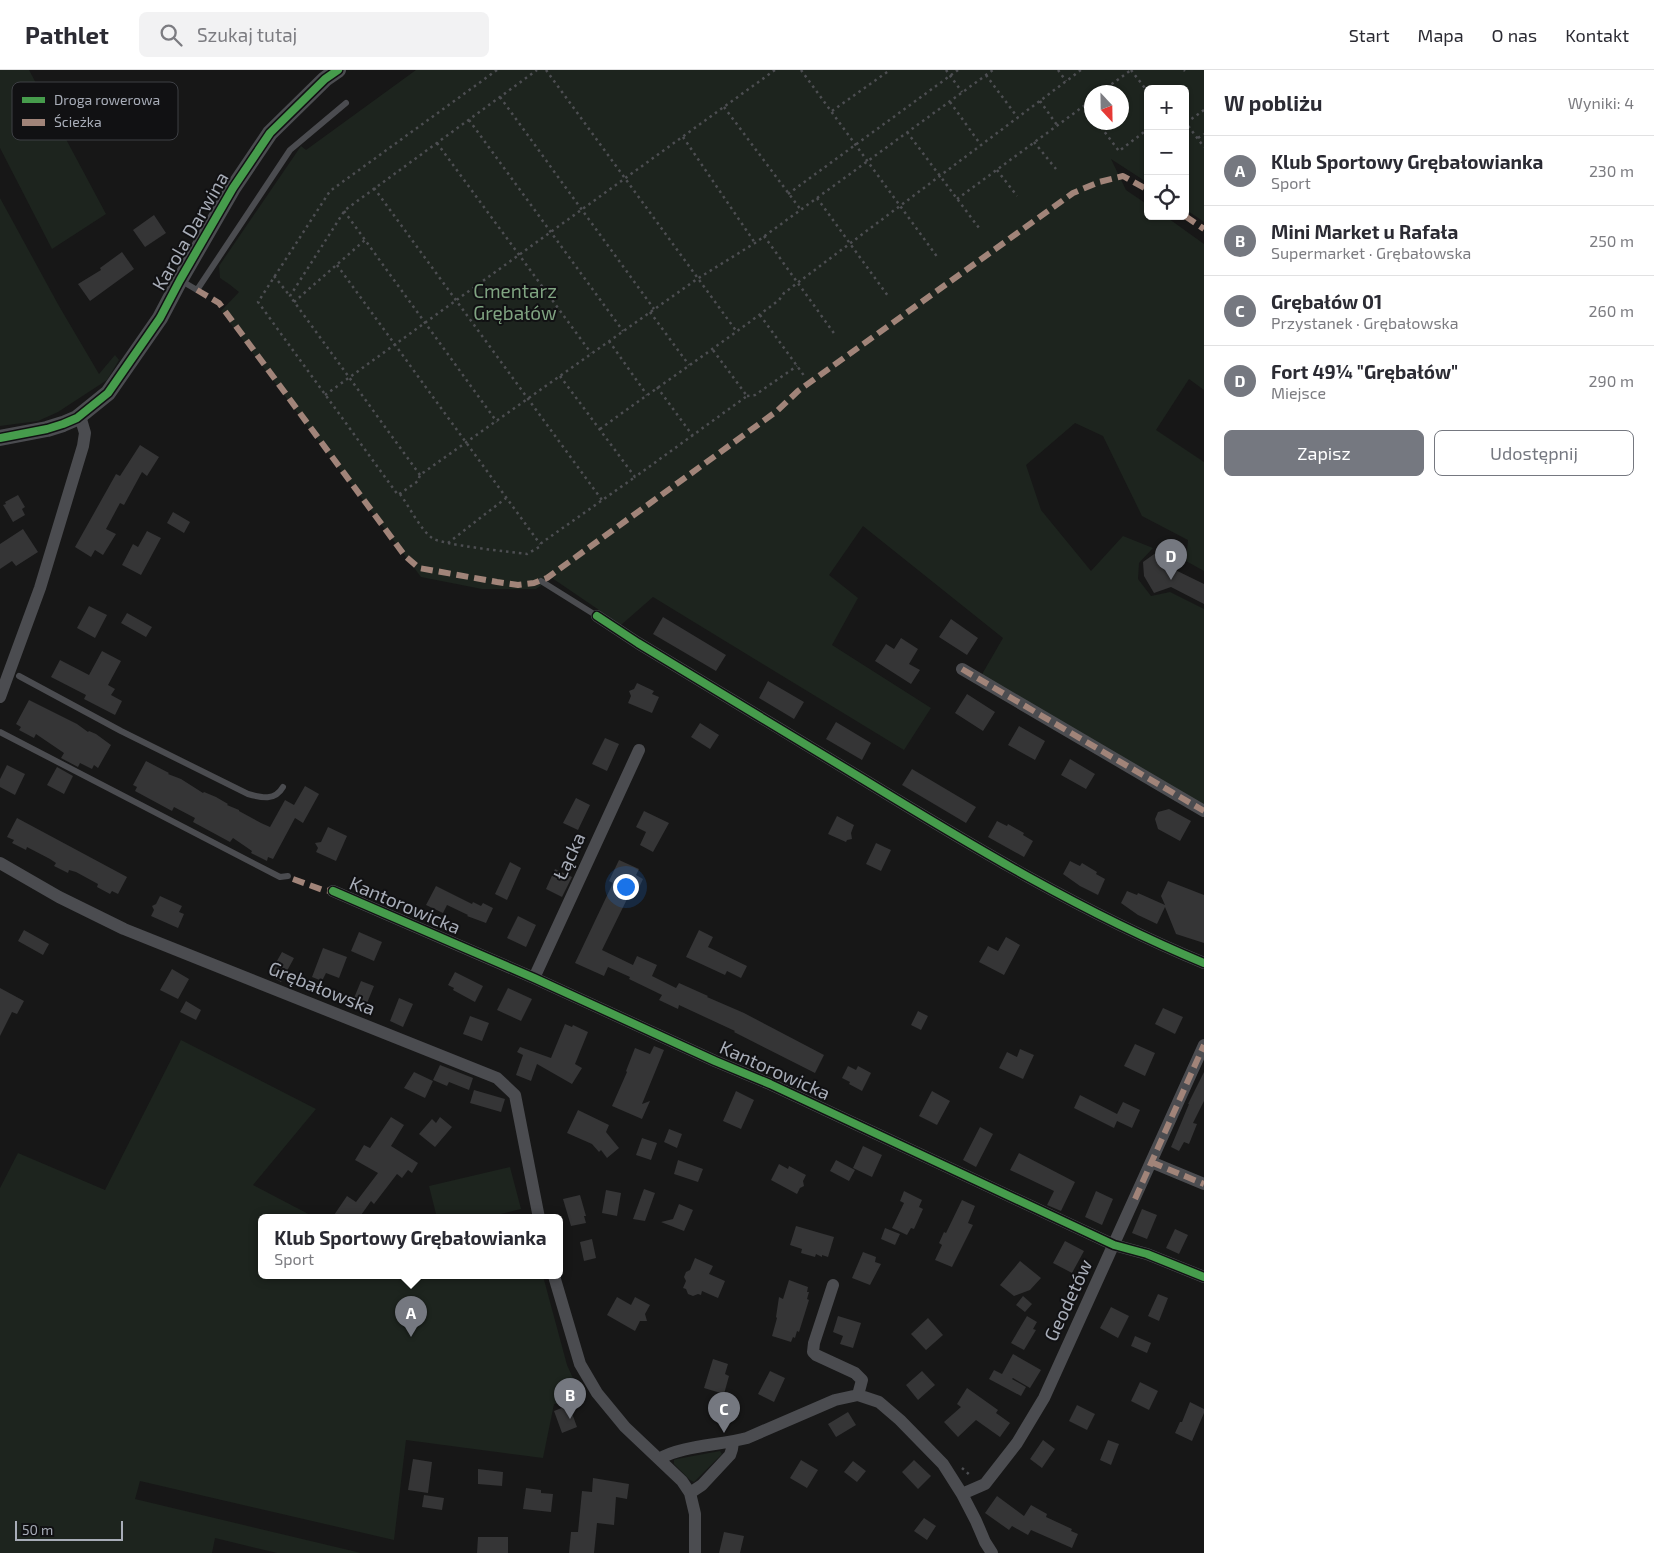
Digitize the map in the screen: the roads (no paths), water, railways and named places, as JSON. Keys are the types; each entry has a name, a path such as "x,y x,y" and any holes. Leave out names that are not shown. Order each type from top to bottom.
{"street":[{"name":"Karola Darwina","path":"0,438 63,424 80,416 108,393 160,318 232,188 270,133 327,73"},
{"path":"0,697 40,588 83,446 85,433 80,416"},
{"path":"597,616 638,643 936,824 1027,877 1133,932 1204,963"},
{"path":"962,669 1204,811"},
{"name":"Łącka","path":"534,978 639,750"},
{"name":"Grębałowska","path":"0,863 59,897 124,929 497,1078 516,1095 537,1214"},
{"name":"Kantorowicka","path":"333,891 534,978 715,1061 770,1084 1114,1245 1147,1254 1204,1277"},
{"name":"Geodetów","path":"962,1494 985,1484 1017,1442 1044,1398 1204,1045"},
{"path":"1152,1162 1204,1184"},
{"path":"560,1279 580,1364 597,1393 625,1428 682,1481 690,1493 694,1514 695,1553"},
{"path":"833,1285 813,1352 855,1373 862,1380 858,1395"},
{"path":"659,1459 664,1455 679,1451 733,1442 764,1432 835,1400 858,1395 879,1402 900,1420 943,1464 962,1494 992,1553"},
{"path":"690,1493 702,1485 730,1455 733,1442"}],"lane":[{"path":"180,280 197,290 290,150 346,103"},
{"path":"541,581 597,616"},
{"path":"19,676 121,731 248,794 262,798 271,798 282,790 283,787"},
{"path":"0,732 280,877 288,876"}],"place":[{"name":"Fort 49¼ \"Grębałów\"","path":"1171,580"},
{"name":"Klub Sportowy Grębałowianka","path":"411,1337"},
{"name":"Mini Market u Rafała","path":"570,1419"},
{"name":"Grębałów 01","path":"724,1433"}],"park label":[{"name":"Cmentarz Grębałów","path":"515,302"}]}
